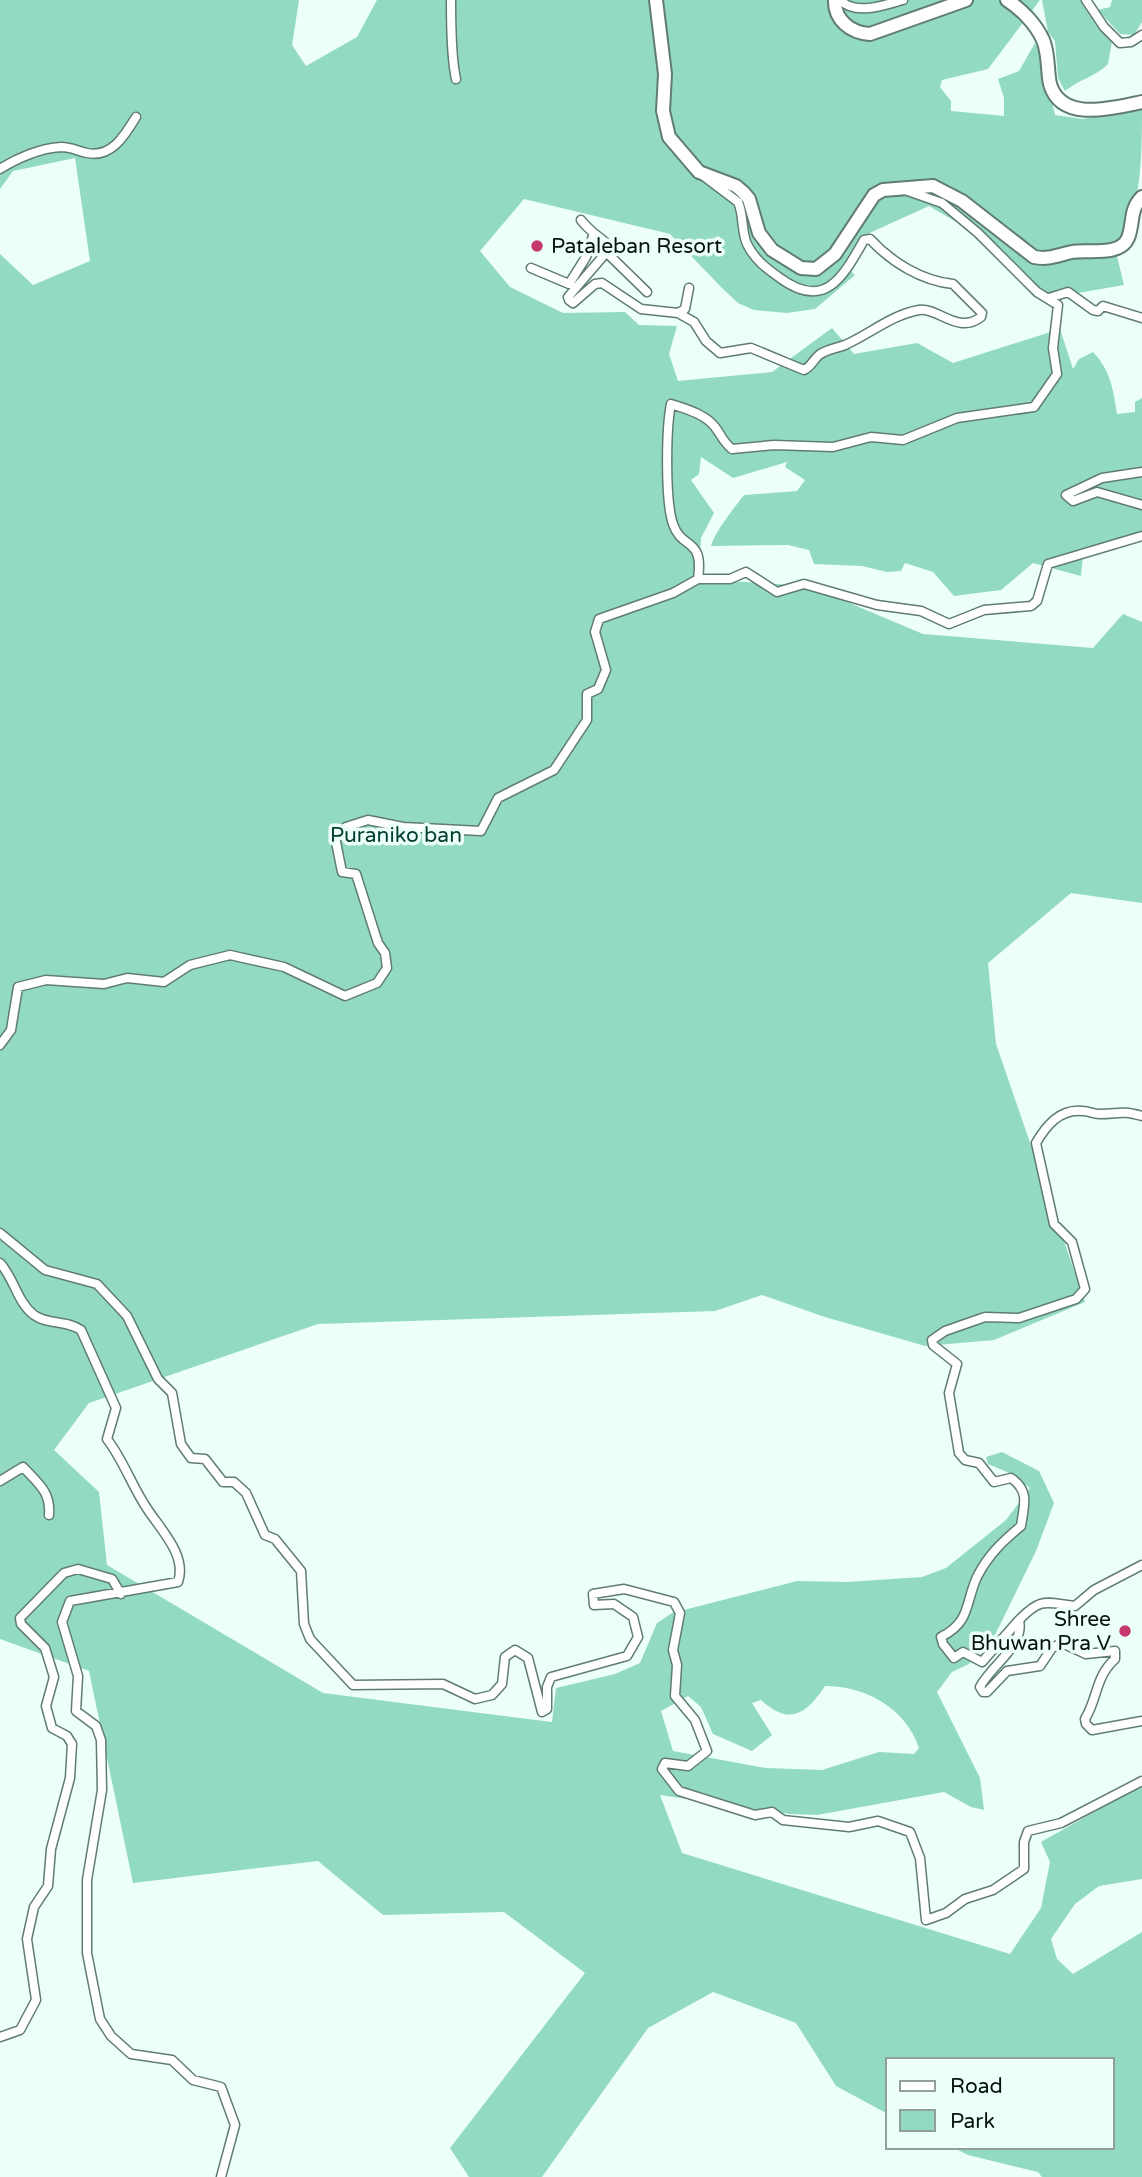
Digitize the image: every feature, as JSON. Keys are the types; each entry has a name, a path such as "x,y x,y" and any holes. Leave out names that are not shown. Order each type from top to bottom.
{"highway":[{"path":"656,0 666,74 663,111 666,128 676,148 699,172 736,186 750,199 764,242 772,250 809,270 824,265 835,254 874,195 900,188 941,188 1034,257 1048,259 1072,252 1106,251 1123,244 1128,239 1132,212 1142,197"},
{"path":"837,0 834,8 841,22 860,33 870,34 966,0"},
{"path":"1007,0 1026,16 1043,40 1052,89 1062,103 1071,108 1090,110 1142,102"}],"street":[{"path":"451,0 454,38 452,62 456,79"},
{"path":"837,0 857,8 903,0"},
{"path":"1086,0 1104,27 1120,43 1131,42 1142,35"},
{"path":"0,169 23,156 50,148 64,147 91,154 102,153 121,143 136,117"},
{"path":"581,220 593,236 602,238 611,247 608,254 568,297 569,300 573,303 595,284 603,283 641,309 678,313 694,322 706,341 720,353 751,348 804,370 813,365 820,354 844,345 903,313 923,309 939,317 970,322 981,317 982,313 953,284 938,282 908,269 870,239 864,240 840,279 825,289 807,292 793,287 760,264 747,245 738,202 729,193 710,184 699,172"},
{"path":"698,579 700,559 694,547 673,527 668,503 671,404 694,411 715,427 721,440 732,449 774,444 834,447 872,437 903,440 957,418 1034,407 1057,374 1053,348 1058,305 1037,292 978,233 942,203 935,199 916,197 900,188"},
{"path":"531,268 569,284 586,257 593,236"},
{"path":"608,254 647,292"},
{"path":"678,313 685,309 689,288"},
{"path":"1049,298 1068,292 1093,310 1098,311 1103,306 1142,318"},
{"path":"1142,472 1102,478 1066,495 1073,501 1097,492 1105,493 1142,505"},
{"path":"0,1045 10,1030 18,987 46,981 104,984 127,978 164,982 190,965 230,955 284,967 345,996 377,983 387,968 385,953 378,943 356,874 342,872 335,837 346,827 368,820 403,827 481,831 498,799 554,770 587,720 587,694 598,689 606,670 594,632 599,619 673,593 698,579 715,581 746,572 777,592 804,584 877,605 921,611 948,624 984,610 1031,606 1037,601 1048,565 1142,536"},
{"path":"1142,1116 1125,1110 1105,1114 1081,1111 1068,1113 1048,1122 1036,1143 1054,1224 1072,1242 1086,1289 1076,1299 1019,1318 985,1317 945,1331 932,1339 933,1345 957,1364 949,1392 958,1453 965,1460 979,1463 994,1482 1011,1478 1023,1486 1025,1494 1021,1526 993,1550 976,1579 970,1605 956,1629 942,1637 943,1644 954,1658 963,1651 982,1662 1029,1610 1051,1600 1075,1606 1094,1590 1142,1565"},
{"path":"0,1233 45,1270 97,1284 127,1316 158,1378 172,1393 181,1444 191,1458 205,1460 223,1482 234,1482 246,1493 265,1535 275,1539 301,1571 304,1624 310,1639 353,1685 443,1684 475,1699 492,1695 502,1684 505,1657 514,1650 528,1658 542,1712 547,1709 547,1686 551,1677 628,1656 638,1637 633,1617 614,1604 594,1605 593,1594 624,1589 674,1602 680,1613 673,1650 677,1665 675,1696 695,1720 706,1751 688,1766 665,1763 662,1769 679,1791 755,1815 772,1812 783,1820 849,1826 878,1821 910,1832 920,1858 926,1920 946,1913 965,1899 993,1890 1024,1868 1024,1842 1028,1831 1061,1823 1142,1781"},
{"path":"0,1264 29,1311 37,1317 73,1324 81,1330 116,1408 107,1439 120,1456 147,1509 168,1535 182,1572 178,1582 70,1601 62,1622 78,1676 76,1711 96,1726 101,1740 102,1790 87,1880 87,1953 100,2019 111,2036 131,2054 172,2060 193,2080 221,2087 235,2125 221,2177"},
{"path":"0,1481 23,1467 45,1489 50,1502 49,1516"},
{"path":"0,2037 20,2030 36,2000 27,1939 34,1907 48,1886 51,1849 70,1778 72,1744 67,1736 52,1728 46,1706 54,1677 45,1648 21,1624 20,1618 64,1573 78,1569 112,1579 121,1594"},
{"path":"1020,1620 1021,1630 1017,1640 985,1677 981,1687 983,1692 993,1690 1007,1671 1040,1666 1057,1644 1062,1643 1086,1654 1111,1649 1115,1651 1115,1660 1100,1677 1086,1724 1092,1730 1142,1721"}],"green space":[{"name":"Puraniko ban","path":"0,0 299,0 292,45 306,66 357,37 377,0 1040,0 988,69 942,80 940,87 951,101 951,111 1004,116 1004,98 998,79 1019,71 1035,43 1041,55 1055,115 1083,119 1142,108 1139,184 1131,220 1115,248 1124,285 1049,298 982,237 929,206 863,236 845,266 855,275 815,309 787,313 754,310 738,303 670,234 524,199 480,251 510,287 563,313 625,312 639,325 677,326 669,354 678,381 772,372 832,328 854,354 917,343 953,363 1060,329 1073,369 1079,359 1093,352 1104,366 1117,414 1135,412 1135,402 1142,398 1142,536 1083,555 1081,576 1033,563 1001,590 954,596 933,572 905,563 901,571 887,572 862,566 814,564 809,550 788,545 711,546 720,528 744,495 797,491 805,480 785,467 787,462 733,478 701,457 699,474 691,480 714,513 701,538 698,579 809,586 923,634 1093,648 1123,614 1142,622 1142,903 1071,893 988,963 996,1044 1085,1302 994,1340 925,1346 825,1317 762,1295 715,1311 318,1324 89,1403 54,1450 99,1492 107,1565 323,1693 552,1722 556,1688 615,1674 640,1663 657,1623 672,1613 797,1581 847,1582 922,1577 946,1568 1006,1520 1030,1488 1007,1472 988,1464 986,1457 1002,1452 1039,1471 1054,1503 1036,1551 996,1633 969,1664 952,1672 937,1692 980,1778 984,1810 971,1807 944,1792 817,1815 790,1814 660,1795 682,1853 1010,1954 1041,1908 1050,1862 1041,1842 1142,1785 1142,1879 1099,1886 1075,1904 1051,1939 1057,1959 1073,1974 1142,1932 1142,2177 1042,2177 1038,2172 968,2155 956,2149 1114,2149 1114,2058 886,2058 886,2113 836,2086 796,2023 713,1992 648,2028 542,2177 469,2177 450,2148 585,1973 504,1912 383,1915 318,1861 133,1883 89,1671 0,1639 0,254 33,285 90,261 75,158 13,171 0,189","holes":["825,1686 855,1690 882,1702 904,1721 919,1748 914,1754 879,1752 822,1770 766,1768 673,1751 661,1711 688,1696 701,1707 713,1734 752,1751 772,1735 752,1703 761,1700 780,1713 796,1714 810,1704"]},
{"path":"1042,0 1082,0 1112,41 1108,64 1065,91 1058,78 1055,41 1048,32"},
{"path":"1112,0 1142,0 1142,22 1134,35 1120,34 1098,10 1110,7"}],"place":[{"name":"Pataleban Resort","path":"537,246"},
{"name":"Shree Bhuwan Pra V","path":"1125,1631"}]}
